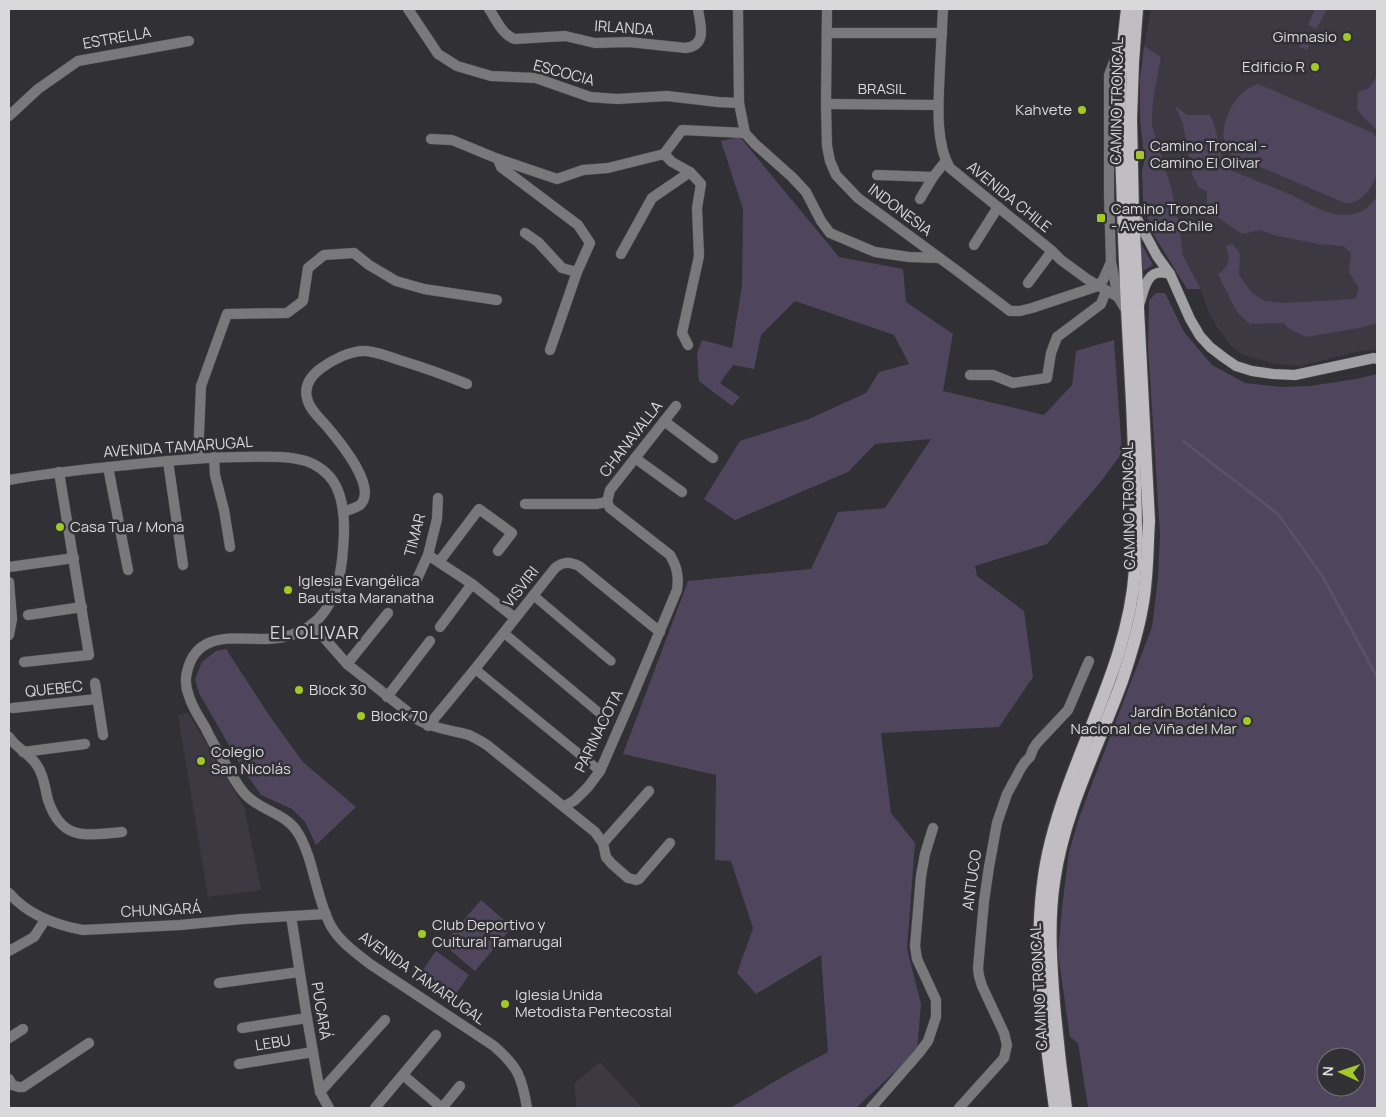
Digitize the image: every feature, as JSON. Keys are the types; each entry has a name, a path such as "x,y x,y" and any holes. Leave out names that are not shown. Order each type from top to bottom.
{"main road":[{"name":"CAMINO TRONCAL","path":"1066,1108 1056,1032 1051,969 1050,927 1054,882 1072,808 1122,680 1133,646 1143,607 1147,571 1148,521 1133,309 1123,229 1120,90 1127,9"},
{"name":"CAMINO TRONCAL","path":"1055,1108 1045,1034 1039,924 1044,875 1050,842 1065,794 1113,670 1123,638 1131,604 1135,571 1131,119 1137,9"},
{"path":"1133,212 1157,256 1170,274 1190,319 1200,336 1210,347 1236,366 1266,373 1296,374 1374,358 1377,359"},
{"path":"1133,309 1147,281 1152,276 1158,272 1170,274"}],"street":[{"name":"ESCOCIA","path":"408,9 438,54 457,66 492,76 536,78 590,97 617,99 667,96 739,104"},
{"name":"IRLANDA","path":"488,9 506,35 511,38 523,40 565,36 595,43 629,42 686,48 698,44 701,35 698,9"},
{"path":"738,9 739,104 745,133 806,192 821,221 830,233 875,252 909,257 940,258"},
{"name":"INDONESIA","path":"827,9 827,146 830,161 836,175 858,198 1010,311 1020,311 1102,288"},
{"name":"AVENIDA CHILE","path":"943,9 938,105 942,150 946,162 962,180 998,207 1061,260 1118,297"},
{"path":"827,33 942,33"},
{"name":"CAMINO TRONCAL","path":"1118,297 1111,262 1109,75 1124,39"},
{"name":"ESTRELLA","path":"9,116 38,89 78,60 189,41"},
{"name":"BRASIL","path":"826,104 938,105"},
{"path":"431,139 452,140 498,159 557,179 583,170 608,168 664,154 682,130 745,133"},
{"path":"664,154 672,162 690,172 701,184 697,208 699,256 682,333 688,345"},
{"path":"498,159 501,167 578,225 590,243 577,272 550,350"},
{"path":"920,199 933,177 946,162"},
{"path":"621,254 652,198 690,172"},
{"path":"877,176 933,177"},
{"path":"974,245 998,207"},
{"path":"525,233 538,242 562,268 577,272"},
{"path":"1028,284 1052,251"},
{"path":"198,458 201,386 227,314 287,313 303,301 308,268 324,255 354,253 369,265 396,281 424,289 497,300"},
{"name":"CAMINO TRONCAL","path":"970,375 993,375 1013,383 1047,378 1057,337 1101,304 1103,280 1111,262"},
{"path":"1118,297 1133,309"},
{"path":"343,512 360,505 364,499 363,480 346,450 306,398 306,390 315,373 338,359 352,353 366,351 431,370 468,384"},
{"name":"CHANAVALLA","path":"607,502 610,490 676,406"},
{"path":"664,420 714,458"},
{"path":"214,457 215,475 224,510 230,548"},
{"name":"AVENIDA TAMARUGAL","path":"9,480 59,472 198,458 276,457 291,458 311,463 323,471 333,482 340,496 343,512 344,544 342,571 331,603 312,624 298,632 266,639 224,638 211,642 195,654 191,660 186,676 186,688 215,746 247,797 288,822 297,832 304,846 326,914 338,936 370,964 494,1046 506,1056 521,1078 527,1108"},
{"path":"635,458 682,492"},
{"path":"168,461 183,565"},
{"path":"108,467 128,570"},
{"path":"24,662 89,655 59,472"},
{"name":"TIMAR","path":"416,579 428,555 437,519 438,498"},
{"path":"525,504 596,504 607,502"},
{"name":"PARINACOTA","path":"565,806 575,800 588,787 600,771 677,590 676,564 670,555 610,508 607,502"},
{"path":"439,562 479,509 512,533 498,551"},
{"path":"428,555 472,584 516,618"},
{"path":"9,567 74,558"},
{"name":"VISVIRI","path":"428,726 555,568 564,562 580,566 660,632"},
{"path":"9,582 12,619 9,636"},
{"path":"440,627 472,584"},
{"path":"533,595 611,661"},
{"path":"28,615 82,607"},
{"path":"346,664 388,613"},
{"path":"312,624 346,664 418,720 428,726 478,739 565,806 595,832 603,842 606,857 628,878 636,880 643,876 670,843"},
{"path":"504,633 603,716"},
{"path":"387,697 430,641"},
{"name":"ANTUCO","path":"959,1108 1004,1058 1007,1045 1004,1033 982,986 978,968 984,901 997,822 1007,794 1033,749 1068,710 1089,661"},
{"path":"475,669 600,771"},
{"path":"95,683 103,735"},
{"name":"QUEBEC","path":"13,708 97,699"},
{"path":"9,737 14,745 33,759 40,768 48,802 57,819 65,828 83,835 122,832"},
{"path":"23,752 85,744"},
{"path":"603,842 649,791"},
{"path":"871,1108 928,1041 936,1017 936,1000 917,959 915,946 924,854 933,828"},
{"name":"CHUNGARÁ","path":"9,893 31,912 45,920 83,930 326,914"},
{"name":"PUCARÁ","path":"291,916 320,1092 329,1108"},
{"path":"9,950 34,937 45,920"},
{"path":"219,983 299,972"},
{"path":"242,1028 307,1018"},
{"path":"320,1092 385,1020"},
{"path":"9,1038 23,1029"},
{"path":"374,1108 436,1035"},
{"path":"12,1083 23,1086 89,1043"},
{"name":"LEBU","path":"239,1064 313,1052"},
{"path":"403,1075 442,1108 460,1086"}],"shaded area":[{"path":"1151,9 1377,9 1377,350 1359,351 1301,366 1276,364 1243,355 1231,346 1215,324 1201,289 1183,256 1180,229 1171,187 1152,125 1153,100 1161,57 1144,46"},
{"path":"1315,9 1327,9 1316,29 1308,25"},
{"path":"1304,35 1312,38 1307,50 1299,47"},
{"path":"1144,46 1161,57 1153,100 1152,125 1171,187 1180,229 1183,256 1201,289 1187,289 1152,232 1143,203 1142,171 1144,162 1140,119 1140,80"},
{"path":"1377,76 1377,130 1357,109 1358,92 1369,88"},
{"path":"1258,84 1373,133 1377,139 1377,174 1371,186 1360,199 1345,203 1230,154 1224,140 1225,123 1228,114 1243,92"},
{"path":"1175,106 1187,115 1210,115 1225,168 1289,194 1324,211 1339,215 1360,212 1368,207 1377,196 1377,323 1306,337 1289,329 1284,323 1250,324 1237,312 1218,274 1225,268 1228,262 1229,255 1226,246 1233,244 1240,254 1239,275 1253,294 1265,301 1284,303 1355,299 1359,288 1349,272 1351,253 1344,246 1319,244 1274,235 1260,230 1242,234 1219,218 1206,216 1207,191 1199,188 1192,174 1183,124"},
{"path":"740,137 839,257 903,269 906,302 953,334 943,391 1044,415 1072,385 1076,351 1114,340 1122,453 1099,484 1047,544 975,566 977,576 1024,611 1033,677 999,727 881,733 891,813 915,843 907,949 921,1004 917,1051 856,1108 730,1108 828,1052 821,955 756,994 737,973 753,928 731,861 715,860 716,775 623,754 688,581 811,569 838,512 885,508 931,439 875,444 848,472 735,520 704,499 740,441 809,419 866,393 879,372 909,364 894,335 795,301 761,335 754,369 733,365 720,383 740,397 732,406 699,381 697,353 702,340 732,348 742,286 743,209 721,141"},
{"path":"1141,243 1153,265 1143,271"},
{"name":"Jardín Botánico Nacional de Viña del Mar","path":"1156,293 1165,293 1184,332 1212,365 1245,383 1282,387 1310,386 1377,374 1377,1108 1088,1108 1078,1043 1070,1037 1058,954 1069,852 1080,815 1152,627 1158,578 1160,534 1148,346 1149,300"},
{"path":"226,649 271,718 303,762 356,807 316,845 305,822 292,809 261,795 242,768 199,693 195,679 202,662 216,651"},
{"name":"Colegio San Nicolás","path":"188,713 244,807 261,890 208,897 178,715"},
{"path":"481,900 512,927 475,971 443,944"},
{"path":"436,951 469,975 455,995 422,971"},
{"path":"600,1062 642,1108 577,1108 574,1084"}],"waterway":[{"path":"1183,441 1278,514 1323,577 1377,677"}],"place":[{"name":"Gimnasio","path":"1347,37"},
{"name":"Edificio R","path":"1315,67"},
{"name":"Kahvete","path":"1082,110"},
{"name":"Camino Troncal - Camino El Olivar","path":"1140,155"},
{"name":"Camino Troncal - Avenida Chile","path":"1101,218"},
{"name":"Casa Tua / Mona","path":"60,527"},
{"name":"Iglesia Evangélica Bautista Maranatha","path":"288,590"},
{"name":"Block 30","path":"299,690"},
{"name":"Block 70","path":"361,716"},
{"name":"Jardín Botánico Nacional de Viña del Mar","path":"1247,721"},
{"name":"Colegio San Nicolás","path":"201,761"},
{"name":"Club Deportivo y Cultural Tamarugal","path":"422,934"},
{"name":"Iglesia Unida Metodista Pentecostal","path":"505,1004"}],"district":[{"name":"EL OLIVAR","path":"315,633"}]}
